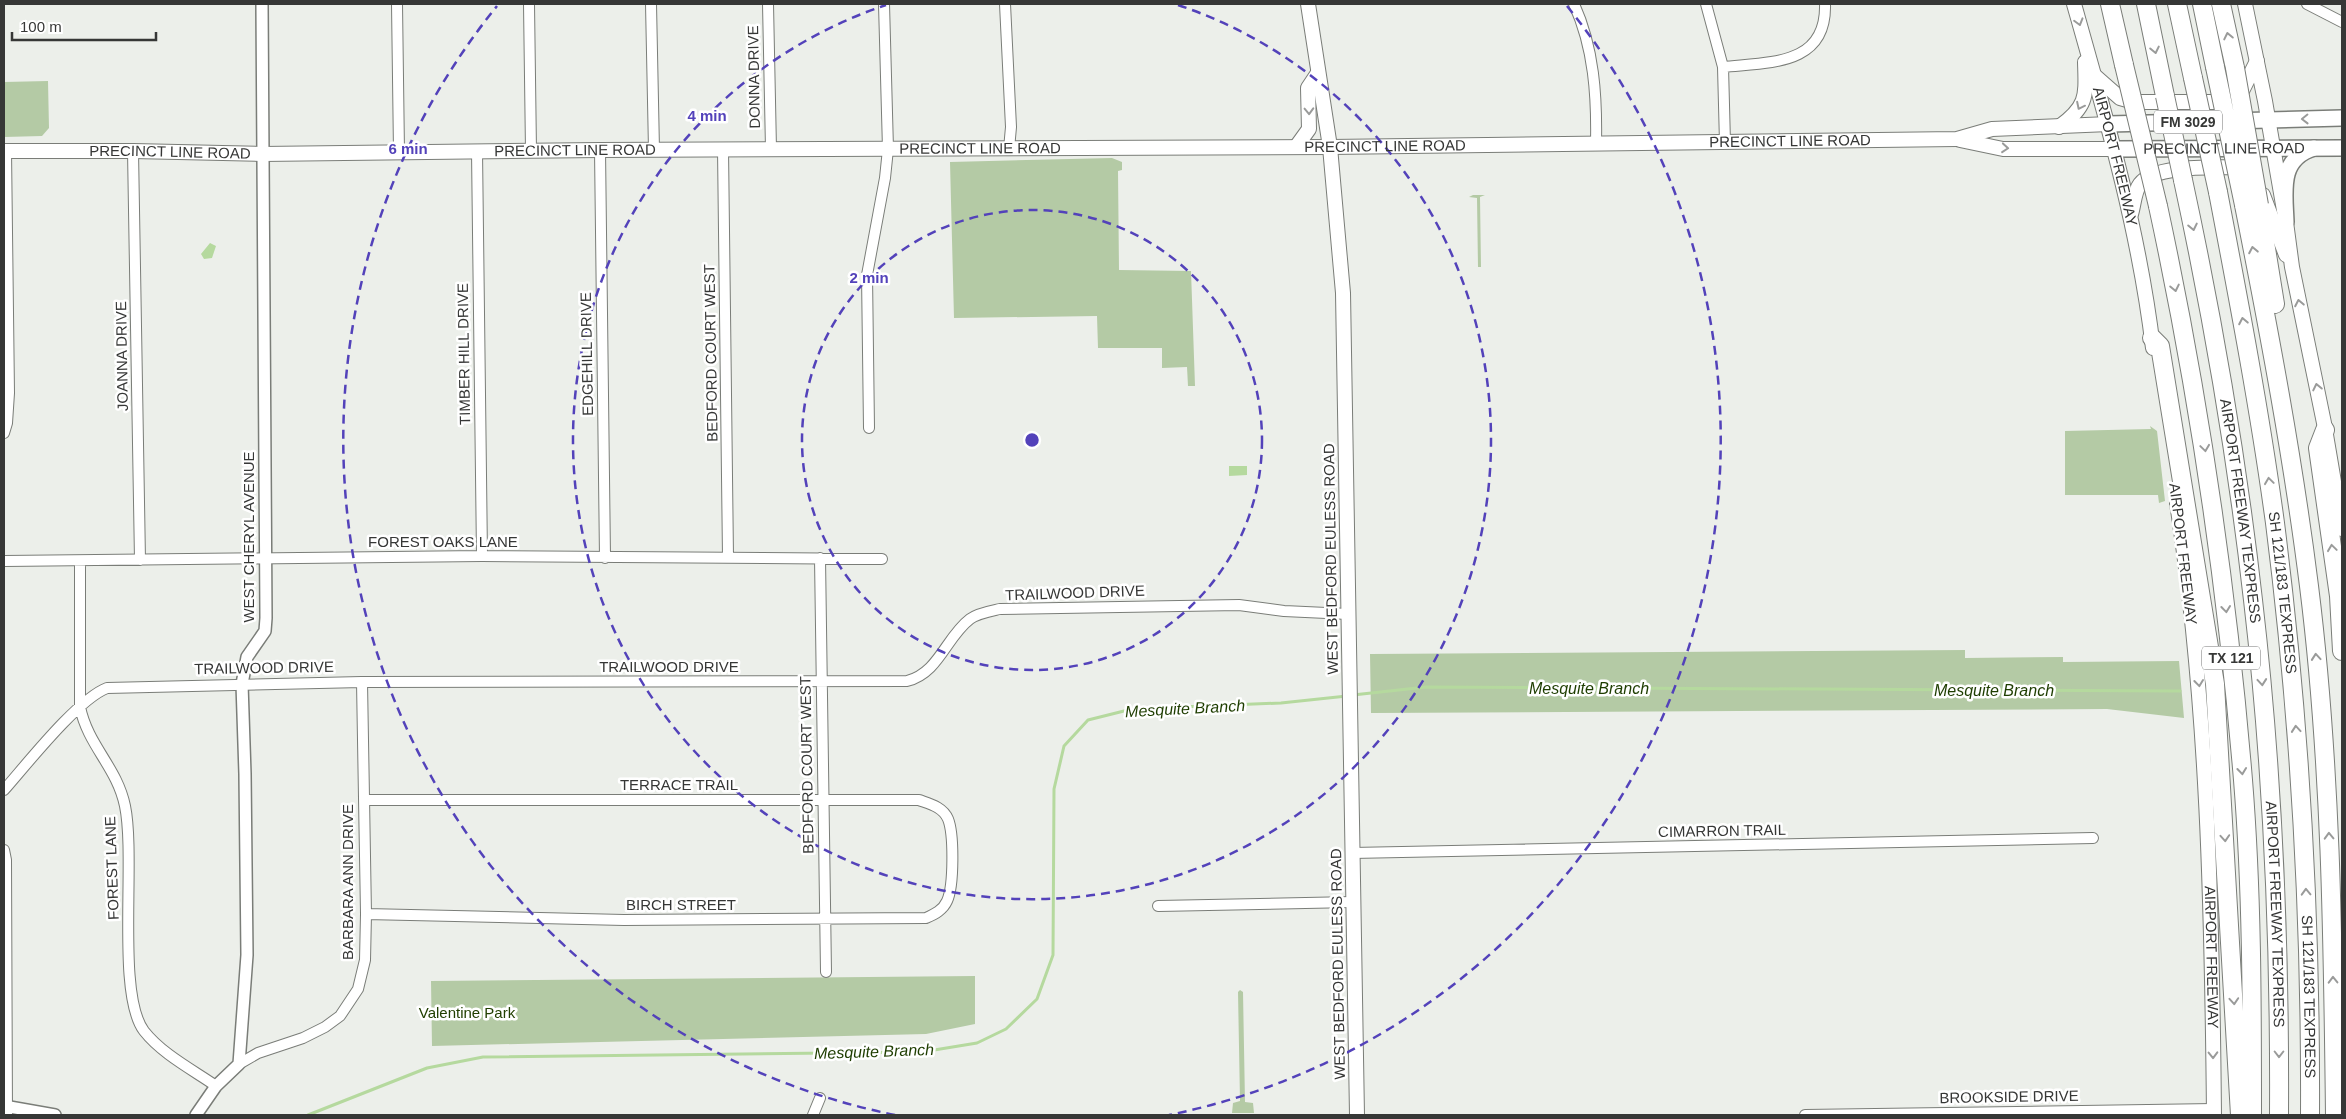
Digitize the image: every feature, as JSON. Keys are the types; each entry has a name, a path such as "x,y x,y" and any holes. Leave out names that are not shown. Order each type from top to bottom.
{"highway":[{"name":"AIRPORT FREEWAY","path":"2110,4 2158,206 2202,433 2228,624 2244,781 2252,962 2252,1115"},
{"name":"AIRPORT FREEWAY TEXPRESS","path":"2146,4 2205,282 2222,378 2254,602 2266,736 2275,874 2279,992 2279,1115"},
{"name":"SH 121/183 TEXPRESS","path":"2177,4 2218,192 2260,423 2274,522 2291,670 2305,865 2310,985 2310,1115"},
{"path":"2202,4 2215,67 2252,205"},
{"path":"2221,4 2235,68 2266,315 2299,513 2309,588 2329,821 2335,1115"},
{"path":"2152,338 2160,346 2215,684 2240,1115"},
{"path":"2325,430 2318,448 2339,596 2342,651"}],"main road":[{"name":"WEST BEDFORD EULESS ROAD","path":"1308,4 1330,147 1343,293 1357,1115"},
{"name":"AIRPORT FREEWAY","path":"2074,4 2109,124 2130,218 2152,338 2181,531 2203,724 2209,833 2214,1112"},
{"path":"2245,4 2342,529"},
{"path":"2059,127 2081,107 2086,89 2084,41"},
{"path":"2094,76 2120,98 2134,102 2228,102 2240,95 2257,61"},
{"path":"1296,147 1309,129 1308,88 1318,73"},
{"name":"PRECINCT LINE ROAD","path":"1957,139 1992,129 2342,118"},
{"name":"PRECINCT LINE ROAD","path":"5,151 262,154 723,149 1330,147 1957,139 2003,149 2342,148"},
{"path":"2286,222 2284,180 2292,162 2302,152 2316,147"},
{"path":"2130,218 2138,187 2145,178 2171,170 2237,167 2259,185 2284,252 2291,261"}],"street":[{"name":"WEST CHERYL AVENUE","path":"239,1064 247,955 242,684 247,657 265,631 262,4"},
{"path":"397,4 398,152"},
{"path":"529,4 531,151"},
{"path":"651,4 654,150"},
{"name":"DONNA DRIVE","path":"768,4 771,149"},
{"path":"869,428 867,275 885,178 888,149 884,4"},
{"path":"1005,4 1011,127 1009,149"},
{"path":"1574,4 1582,21 1590,54 1597,103 1596,144"},
{"path":"1706,4 1723,67 1725,143"},
{"path":"1723,67 1798,56 1820,36 1825,21 1825,4"},
{"path":"2307,4 2342,22"},
{"name":"BEDFORD COURT WEST","path":"723,149 728,557"},
{"name":"EDGEHILL DRIVE","path":"600,150 605,558"},
{"path":"4,433 7,423 9,393 5,151"},
{"name":"JOANNA DRIVE","path":"133,151 140,560"},
{"name":"TIMBER HILL DRIVE","path":"476,151 482,556"},
{"name":"FOREST OAKS LANE","path":"4,562 482,556 882,559"},
{"name":"BEDFORD COURT WEST","path":"820,558 826,972"},
{"name":"FOREST LANE","path":"80,561 80,707 84,725 110,767 119,785 125,807 128,839 130,976 133,1004 137,1018 152,1041 216,1086"},
{"name":"TRAILWOOD DRIVE","path":"4,790 95,692 106,688 362,682 907,681 918,678 928,671 971,619 1000,609 1230,605 1284,611 1348,614"},
{"name":"BARBARA ANN DRIVE","path":"196,1115 216,1086 239,1064 258,1052 303,1038 325,1027 340,1016 351,1002 362,976 365,960 366,914 362,682"},
{"name":"TERRACE TRAIL","path":"364,800 919,800 936,806 948,818 951,832 951,859"},
{"name":"CIMARRON TRAIL","path":"1352,853 2093,838"},
{"path":"4,850 6,870 6,1109 56,1115"},
{"name":"BIRCH STREET","path":"366,914 614,920 926,918 938,913 947,901 951,883 951,859"},
{"path":"1158,906 1353,902"},
{"path":"814,1115 820,1098"},
{"name":"BROOKSIDE DRIVE","path":"1805,1115 2214,1112"}],"green space":[{"path":"48,81 49,128 42,136 4,137 4,82"},
{"path":"1112,158 1122,162 1122,170 1118,171 1119,270 1191,271 1195,386 1188,386 1187,367 1162,368 1162,348 1098,348 1097,316 954,318 950,162"},
{"path":"1485,195 1480,197 1481,267 1478,267 1477,198 1469,197"},
{"path":"2150,426 2157,431 2165,501 2159,503 2158,495 2065,495 2065,431 2151,429"},
{"path":"1965,650 1965,658 2063,657 2063,662 2179,661 2184,718 2107,709 1371,713 1370,654"},
{"name":"Valentine Park","path":"975,976 975,1024 926,1034 432,1046 431,981"},
{"path":"1240,990 1243,992 1245,1102 1253,1103 1254,1113 1232,1113 1233,1103 1240,1101 1238,992"}],"shaded area":[{"path":"210,243 216,246 212,258 204,259 201,254"},
{"path":"1229,466 1247,466 1247,475 1229,476"}],"waterway":[{"name":"Mesquite Branch","path":"1353,695 1426,687 2180,691"},
{"name":"Mesquite Branch","path":"308,1115 427,1068 483,1057 922,1052 977,1043 1006,1029 1037,999 1053,955 1054,789 1064,746 1088,720 1132,709 1281,703 1347,696"}]}
